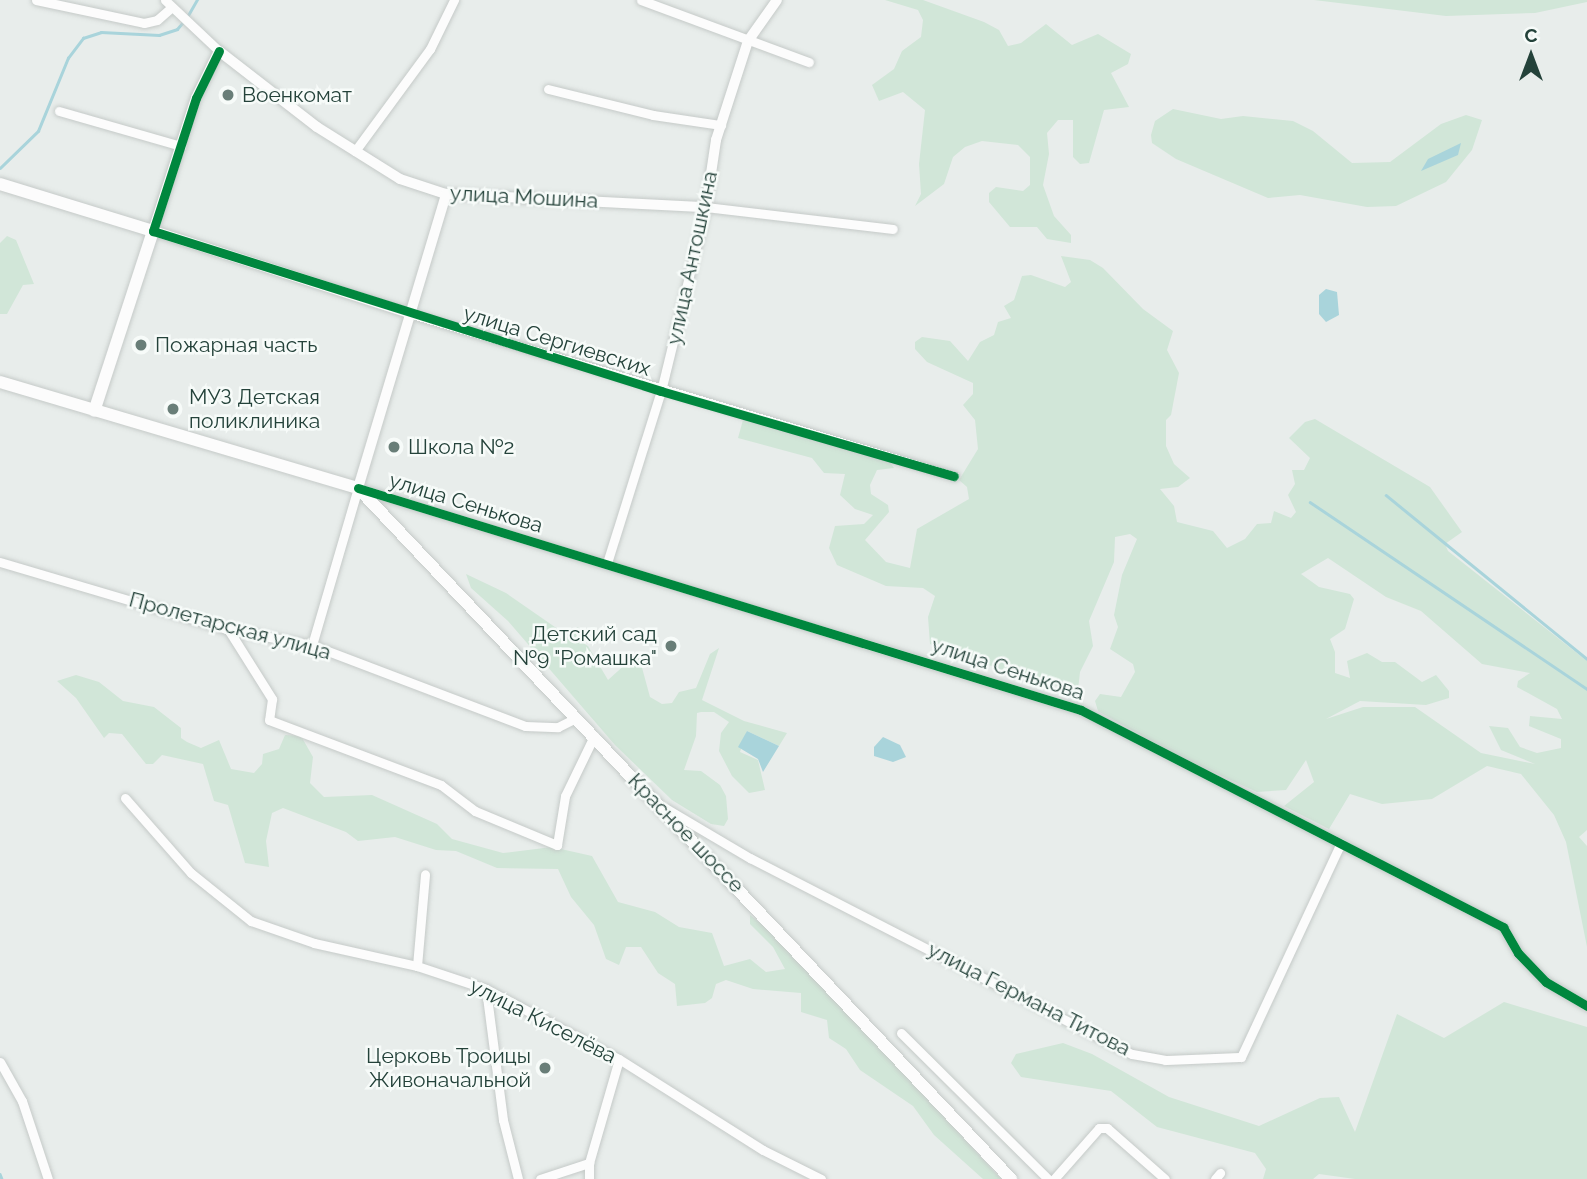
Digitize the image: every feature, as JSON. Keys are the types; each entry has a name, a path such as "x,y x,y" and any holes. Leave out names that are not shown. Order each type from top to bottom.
{"main road":[{"path":"0,184 153,231 94,411"},
{"path":"0,382 358,488"},
{"name":"Красное шоссе","path":"358,488 1011,1179"}],"street":[{"path":"36,0 144,23 157,20 168,4"},
{"path":"355,151 430,49 454,0"},
{"path":"642,0 809,62"},
{"name":"улица Антошкина","path":"607,563 661,391 706,206 721,125 748,41 776,0"},
{"name":"улица Мошина","path":"168,4 219,51 355,151 400,179 446,194 706,206 893,229"},
{"path":"153,231 196,98 219,51"},
{"path":"548,89 653,115 721,125"},
{"path":"59,111 181,146"},
{"path":"312,645 446,194"},
{"name":"улица Сергиевских","path":"153,231 661,391 954,476"},
{"name":"улица Сенькова","path":"358,488 1081,710 1503,927 1518,953 1546,982 1587,1006"},
{"path":"385,516 398,500"},
{"name":"Пролетарская улица","path":"0,562 228,629 312,645 524,726 558,727 576,718"},
{"path":"228,629 272,699 269,720 442,785 475,811 557,845 565,796 594,736"},
{"name":"улица Киселёва","path":"125,798 191,873 251,921 314,943 417,966 486,989 619,1059 763,1150 821,1179"},
{"name":"улица Германа Титова","path":"658,804 750,858 1132,1054 1165,1060 1241,1056 1340,843"},
{"path":"417,966 425,874"},
{"path":"486,989 503,1120 518,1179"},
{"path":"901,1033 1048,1179"},
{"path":"589,1179 589,1163 619,1059"},
{"path":"0,1062 22,1101 48,1179"},
{"path":"1054,1179 1099,1128 1107,1128 1165,1179"},
{"path":"540,1179 589,1163"}],"green space":[{"path":"885,0 923,0 984,22 999,30 1008,46 1021,43 1046,24 1072,45 1098,34 1131,54 1128,64 1111,73 1129,107 1104,110 1089,163 1080,164 1073,157 1073,120 1058,120 1047,133 1049,154 1043,185 1054,216 1071,235 1071,243 1047,239 1037,227 1010,227 989,202 989,193 996,187 1023,191 1030,185 1030,157 1018,145 982,141 965,147 953,157 944,184 915,206 921,194 919,164 925,110 903,92 879,101 872,85 894,69 902,51 921,37 923,20 918,10"},
{"path":"1314,0 1587,2 1535,13 1446,16"},
{"path":"1173,109 1221,119 1243,116 1293,121 1313,131 1352,163 1390,162 1441,124 1466,115 1482,120 1472,150 1446,182 1396,206 1367,207 1300,195 1268,198 1176,159 1152,143 1151,135 1155,121"},
{"path":"7,236 16,240 34,284 23,285 7,314 0,314 0,243"},
{"path":"1061,256 1090,260 1103,268 1143,309 1173,331 1167,350 1179,373 1171,415 1166,420 1166,446 1174,464 1190,478 1178,487 1160,489 1174,506 1177,522 1213,531 1227,548 1245,539 1257,524 1271,523 1274,511 1291,518 1296,512 1288,495 1295,484 1292,470 1304,470 1310,458 1289,438 1305,422 1315,419 1430,487 1462,532 1445,544 1448,551 1587,661 1587,830 1579,837 1587,846 1587,947 1566,842 1554,815 1521,774 1487,766 1432,799 1382,804 1350,794 1329,829 1284,806 1314,782 1306,760 1286,790 1257,792 1178,756 1098,711 1095,701 1100,694 1121,697 1135,672 1133,664 1110,649 1118,627 1114,615 1122,575 1137,539 1130,534 1115,537 1114,562 1089,621 1093,646 1080,672 1078,690 1033,681 930,644 928,617 935,596 923,588 886,586 837,565 829,548 835,526 864,524 873,515 855,509 840,495 845,474 824,473 812,458 738,438 743,420 890,462 894,468 877,470 870,485 871,494 888,505 889,512 865,540 886,562 910,568 917,529 969,499 967,487 959,480 978,449 975,420 963,405 973,394 973,383 927,362 915,349 915,342 922,337 950,341 968,361 980,342 994,335 998,322 1011,318 1004,306 1014,300 1022,276 1031,275 1065,287 1071,282","holes":["1328,558 1386,597 1421,611 1482,664 1530,673 1518,681 1517,687 1557,709 1562,719 1530,716 1529,726 1561,739 1561,748 1537,753 1520,747 1508,728 1489,726 1501,750 1535,764 1481,753 1415,707 1363,707 1326,719 1360,701 1426,705 1449,698 1449,691 1436,675 1422,682 1395,662 1382,662 1367,653 1347,661 1350,678 1335,673 1335,652 1330,639 1345,629 1354,599 1350,594 1319,587 1301,574"]},
{"path":"466,574 506,593 565,634 578,627 580,641 588,646 608,680 638,653 650,697 662,704 672,703 679,692 696,688 710,654 719,648 702,700 744,721 787,733 779,746 747,731 740,752 758,760 765,790 749,793 732,776 719,751 721,733 729,722 714,712 701,712 697,713 696,736 684,770 701,771 720,785 726,796 728,819 724,826 711,824 672,800 615,745 508,621 471,588"},
{"path":"76,675 99,682 123,701 154,707 181,728 181,738 187,742 201,748 219,740 231,769 254,773 262,764 263,754 279,749 285,735 301,736 313,757 310,783 324,797 372,795 437,824 452,839 503,853 552,847 592,856 618,902 655,912 679,927 712,933 724,966 750,959 766,972 785,969 773,947 750,924 750,915 782,940 1001,1179 983,1179 934,1135 913,1106 860,1070 846,1049 829,1038 827,1020 801,1012 801,993 753,989 726,980 716,984 712,998 705,1003 677,1006 675,984 658,973 641,947 626,947 619,965 606,959 594,925 571,897 558,869 497,868 456,851 436,850 395,837 358,841 346,832 283,808 272,813 266,841 269,867 245,863 228,805 214,801 203,764 162,755 153,764 146,764 122,734 109,733 104,738 76,698 57,681"},
{"path":"1504,1002 1587,1027 1587,1179 1355,1179 1319,1174 1313,1179 1263,1179 1266,1169 1255,1153 1157,1127 1111,1091 1021,1077 1011,1063 1016,1054 1063,1043 1092,1054 1169,1097 1259,1126 1320,1098 1339,1097 1355,1132 1397,1014 1444,1038"}],"water":[{"path":"1461,143 1458,155 1421,171 1428,159"},
{"path":"1326,289 1337,292 1339,315 1326,322 1319,314 1319,295"},
{"path":"747,731 779,746 763,772 758,759 738,747"},
{"path":"883,737 900,745 906,757 893,762 874,756 874,747"}],"waterway":[{"path":"187,17 197,0"},
{"path":"0,168 38,131 68,58 83,38 101,32 159,35 177,29 183,22"},
{"path":"1386,495 1587,659"},
{"path":"1310,502 1587,689"},
{"path":"0,1174 2,1179"}],"cycle path":[{"path":"219,51 196,98 153,231 661,391 954,476"},
{"path":"358,488 1081,710 1503,927 1518,953 1546,982 1587,1006"}],"place":[{"name":"Военкомат","path":"228,95"},
{"name":"Пожарная часть","path":"141,345"},
{"name":"МУЗ Детская поликлиника","path":"173,409"},
{"name":"Школа №2","path":"394,447"},
{"name":"Детский сад №9 \"Ромашка\"","path":"671,646"},
{"name":"Церковь Троицы Живоначальной","path":"545,1068"}]}
